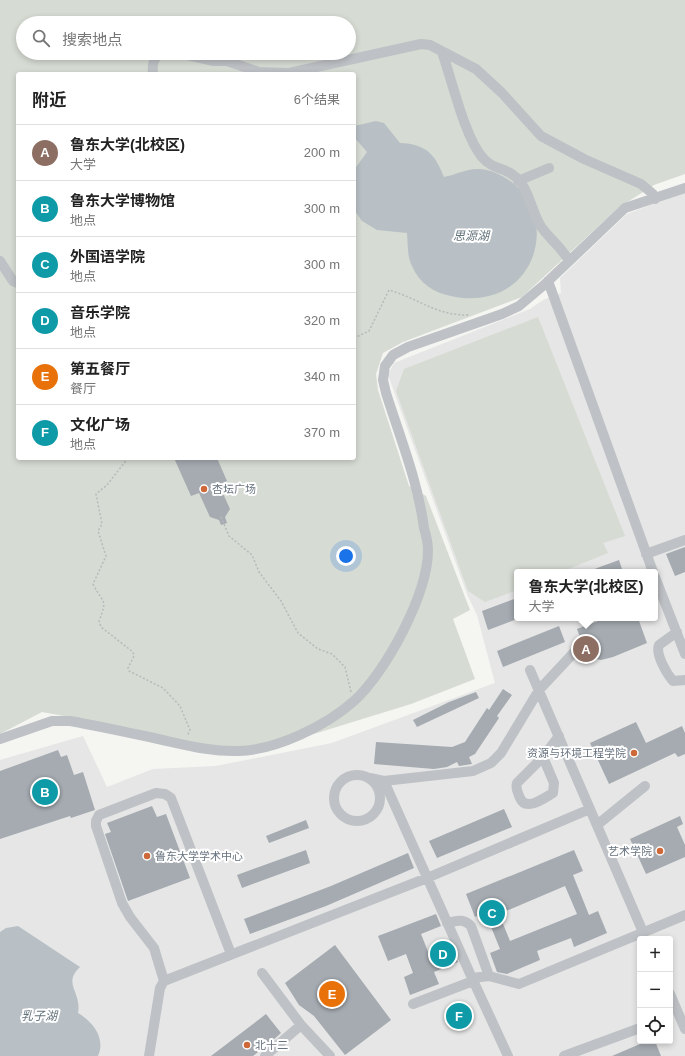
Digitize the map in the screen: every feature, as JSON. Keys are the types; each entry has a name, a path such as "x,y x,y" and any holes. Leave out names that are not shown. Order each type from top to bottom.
{"street":[{"path":"356,58 421,44 430,44 476,70 502,93 541,136 578,156 641,184 653,194 655,199"},
{"path":"442,52 473,143 483,158 495,168 514,175 533,207 542,228 563,250 569,261"},
{"path":"153,72 155,60"},
{"path":"206,60 214,62 227,61 259,72"},
{"path":"294,72 348,60"},
{"path":"518,180 549,168"},
{"path":"0,739 52,721 70,721 204,750 239,751 266,748 322,724 354,701 376,674 415,607 424,577 428,549 416,487 386,393 383,380 385,366 393,355 408,346 502,314 519,306 548,281 625,208 685,188"},
{"path":"0,261 13,281 16,282"},
{"path":"548,281 652,569"},
{"path":"646,554 685,540"},
{"path":"658,584 685,654"},
{"path":"677,632 659,645 658,651 673,681 685,680"},
{"path":"370,778 380,791 381,797 379,808 366,819 355,821 345,818 335,804 334,793 339,783 348,776 354,775 370,778 384,781 473,771 491,763 501,753 539,690 580,646"},
{"path":"530,670 645,936 685,915"},
{"path":"543,757 554,783 553,793 531,805 525,805 521,801 516,788 517,783 543,757 559,736"},
{"path":"384,781 472,980 508,1056"},
{"path":"597,825 645,786"},
{"path":"164,981 154,948 130,917 122,903 96,826 96,820 99,815 156,793 164,794 171,798 231,954"},
{"path":"149,1056 160,988 164,981 427,878 590,810"},
{"path":"447,922 461,920 466,921 471,926 488,976"},
{"path":"413,1004 472,980 488,976 519,984 637,939"},
{"path":"262,974 301,1024 330,1056"},
{"path":"674,1016 685,1029"},
{"path":"265,1056 301,1024"},
{"path":"564,1056 637,1029"}],"path":[{"path":"356,337 369,331 390,290 402,294 441,313 472,315"},
{"path":"126,460 107,485 96,494 102,524 98,531 106,556 93,584 104,599 105,606 99,621 101,627 133,652 134,656 128,668 129,671 163,688 180,706 190,730 187,734 184,745"},
{"path":"221,517 229,536 252,555 259,572 281,601 298,633 318,649 332,654 345,667 354,701"}],"shaded area":[{"path":"0,0 685,0 685,174 654,185 618,208 522,297 403,342 383,353 376,374 378,390 409,486 426,496 470,610 453,619 475,679 411,704 317,733 259,748 200,745 131,728 42,712 0,734"},
{"path":"685,192 685,1056 0,1056 0,760 83,736 107,787 153,769 216,766 332,743 495,683 477,615 467,594 388,375 394,363 530,309 543,300 561,293 560,278 627,214"},
{"path":"538,317 625,536 603,543 608,553 568,569 514,569 514,591 485,602 468,591 396,391 404,369"}],"water":[{"name":"思源湖","path":"376,121 384,123 400,143 423,148 433,156 444,177 469,170 482,169 500,175 516,186 520,190 537,230 533,256 520,278 511,286 500,292 477,298 464,298 445,295 433,290 423,282 415,272 409,259 407,233 377,230 362,221 356,212 356,167 367,152 356,139 356,126"},
{"name":"乳子湖","path":"18,926 80,967 73,978 78,1013 89,1021 97,1031 100,1043 98,1056 0,1056 0,932 6,928"}],"building":[{"name":"杏坛广场","path":"175,460 218,460 227,481 219,485 230,509 225,517 227,523 221,525 219,520 210,517 199,493 191,496"},
{"path":"685,547 685,572 675,576 666,554"},
{"path":"619,560 622,569 594,569"},
{"path":"514,599 514,620 488,630 482,611"},
{"path":"598,621 639,621 647,643 613,657 601,660 591,658 585,654 586,644 581,640 577,629"},
{"path":"559,626 565,642 503,667 497,651"},
{"path":"503,689 512,695 497,716 499,718 475,754 469,757 472,764 459,766 457,762 447,767 434,769 374,764 376,742 452,747 465,742 487,708 489,710"},
{"path":"476,692 479,698 417,727 413,720 449,702"},
{"name":"资源与环境工程学院","path":"636,722 646,743 682,726 685,733 685,754 678,757 675,753 609,784 590,743"},
{"path":"58,750 61,757 67,755 74,775 83,772 95,810 71,818 70,816 0,839 0,771"},
{"name":"鲁东大学学术中心","path":"152,806 157,817 166,814 190,878 128,901 105,834 111,832 107,823"},
{"path":"504,809 512,827 437,858 429,841"},
{"name":"艺术学院","path":"680,816 683,824 677,827 685,845 685,857 646,874 630,839"},
{"path":"306,820 309,828 269,843 266,836"},
{"path":"306,850 310,863 242,888 237,875"},
{"path":"574,850 583,871 573,875 589,915 598,911 607,933 574,947 571,938 537,951 540,960 507,974 497,972 490,953 500,949 485,912 475,917 466,894","holes":["565,886 577,914 510,941 499,914"]},
{"path":"408,853 414,868 326,906 250,934 244,919 331,886"},
{"path":"436,914 441,926 421,934 429,954 450,946 458,962 434,972 439,984 410,995 404,977 413,973 406,954 388,961 378,936"},
{"path":"335,945 391,1020 345,1055 314,1016 299,1005 285,983"},
{"name":"北十二","path":"266,1014 281,1033 253,1056 211,1056"},
{"path":"640,1044 656,1044 661,1056 612,1056"}],"place":[{"name":"杏坛广场","path":"204,489"},
{"name":"鲁东大学(北校区)","path":"586,649"},
{"name":"资源与环境工程学院","path":"634,753"},
{"name":"鲁东大学博物馆","path":"45,792"},
{"name":"艺术学院","path":"660,851"},
{"name":"鲁东大学学术中心","path":"147,856"},
{"name":"外国语学院","path":"492,913"},
{"name":"音乐学院","path":"443,954"},
{"name":"第五餐厅","path":"332,994"},
{"name":"文化广场","path":"459,1016"},
{"name":"北十二","path":"247,1045"}]}
